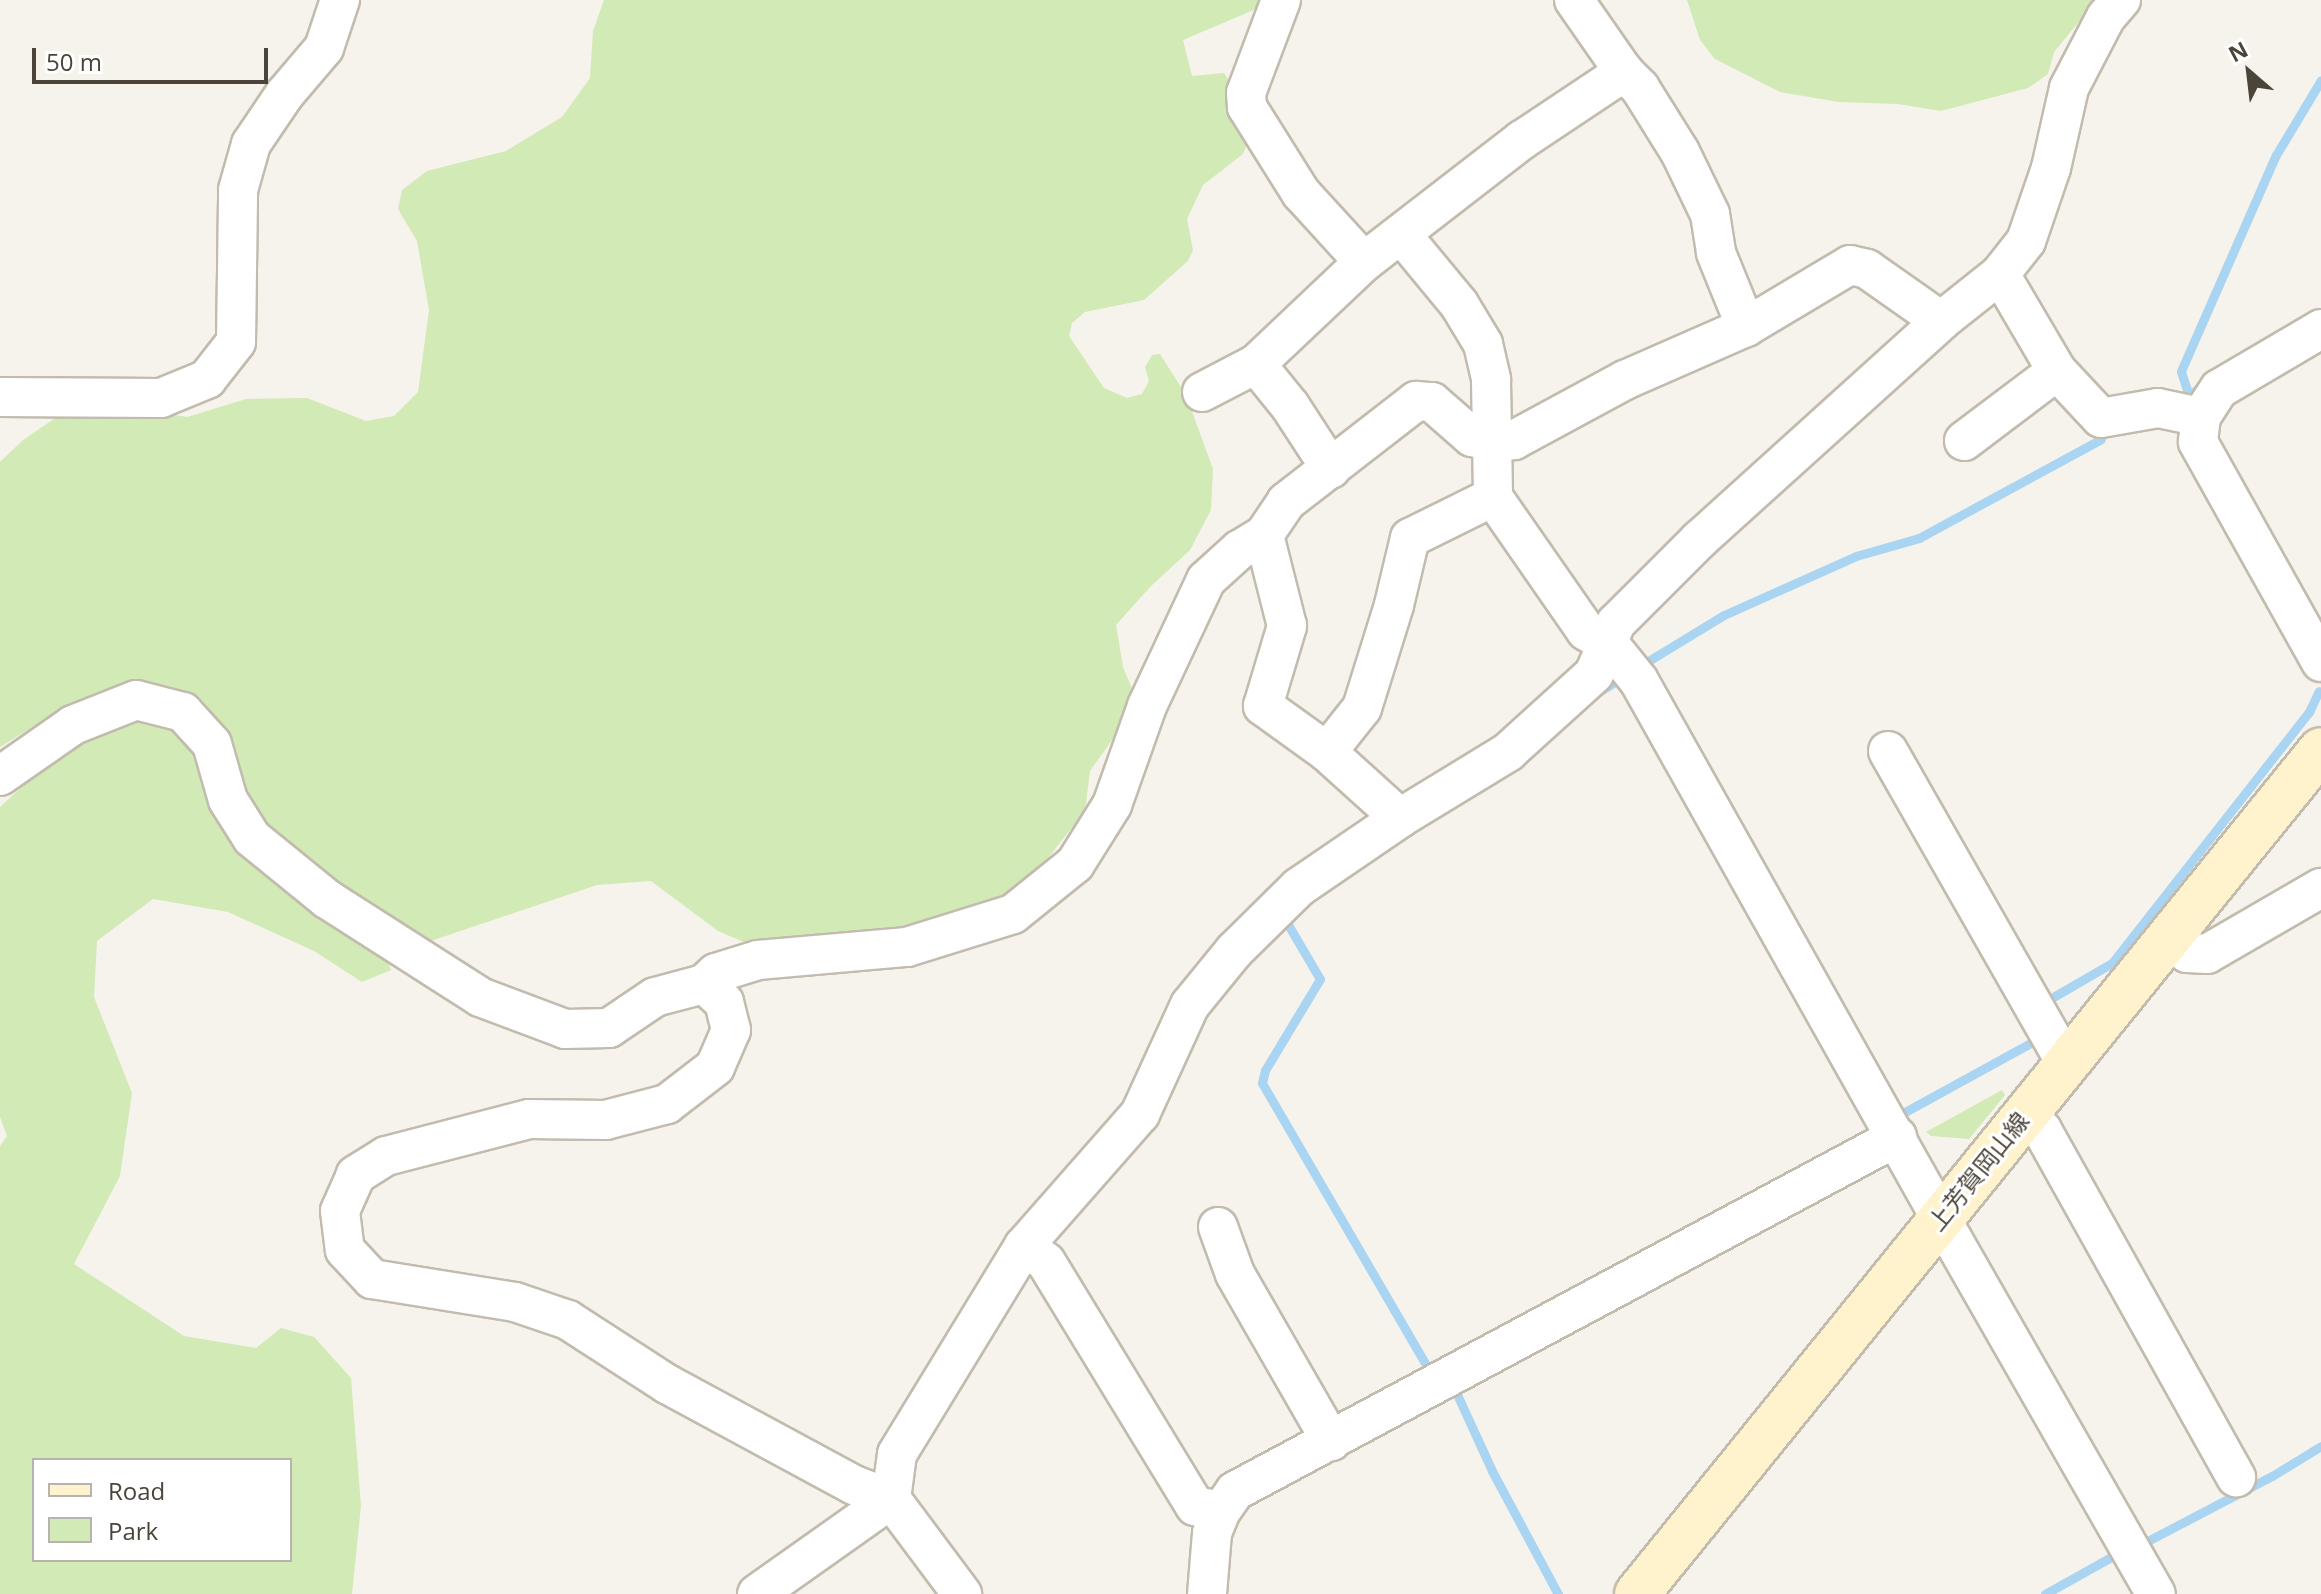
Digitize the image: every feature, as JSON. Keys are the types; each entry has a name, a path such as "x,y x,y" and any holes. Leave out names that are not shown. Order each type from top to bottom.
{"main road":[{"name":"上芳賀岡山線","path":"1637,1594 2321,750"}],"street":[{"path":"0,397 161,398 207,379 236,342 238,190 251,144 284,95 324,48 340,0"},
{"path":"1281,0 1246,93 1247,107 1301,193 1364,262"},
{"path":"1574,0 1624,72 1640,88 1680,152 1710,214 1716,253 1746,327"},
{"path":"757,1594 891,1499 897,1454 1024,1246 1140,1114 1190,1005 1234,951 1299,887 1400,818 1508,752 1594,674 1610,645 1616,623 1699,540 1941,321 2000,274 2026,241 2051,168 2069,88 2106,17 2121,0"},
{"path":"1202,392 1256,364 1364,262 1522,140 1624,72"},
{"path":"1401,234 1459,304 1483,344 1491,380 1493,497 1586,631 1610,645 1639,681 2156,1594"},
{"path":"0,776 73,725 136,700 183,712 212,744 228,800 252,838 327,899 480,997 565,1029 609,1028 655,997 704,984 716,973 758,960 907,947 1013,914 1075,864 1112,805 1147,706 1206,580 1239,550 1264,535 1286,502 1416,401 1432,402 1472,437 1493,442 1514,440 1625,380 1746,327 1850,265 1867,269 1941,321"},
{"path":"2000,274 2057,371 2101,418 2158,408 2201,417"},
{"path":"2321,329 2219,389 2201,417 2198,442 2321,662"},
{"path":"1256,364 1290,406 1331,469"},
{"path":"1964,441 2057,371"},
{"path":"1327,752 1362,708 1394,605 1410,538 1493,497"},
{"path":"1264,535 1287,626 1263,706 1327,752 1400,818"},
{"path":"1888,751 2066,1063"},
{"path":"2170,937 2187,953 2207,954 2321,888"},
{"path":"704,984 724,1002 731,1030 715,1067 667,1104 606,1120 529,1119 386,1156 356,1175 340,1211 345,1250 372,1279 515,1302 568,1320 667,1384 854,1485 891,1499 962,1594"},
{"path":"2022,1117 2042,1130 2236,1477"},
{"path":"1209,1509 1326,1431 1892,1128"},
{"path":"1218,1227 1235,1274 1326,1431"},
{"path":"1024,1246 1046,1262 1209,1509 1212,1533 1207,1594"}],"green space":[{"path":"604,0 1260,0 1256,9 1183,40 1192,76 1224,73 1233,87 1248,142 1243,154 1203,185 1187,219 1193,250 1188,261 1144,300 1085,312 1072,323 1069,336 1104,388 1127,398 1142,394 1149,381 1145,367 1152,355 1160,354 1186,395 1213,469 1211,510 1190,550 1150,587 1116,625 1123,667 1135,696 1130,715 1090,771 1085,811 1036,873 998,903 897,933 753,946 718,931 651,881 597,885 431,941 334,887 260,822 245,796 227,733 199,696 137,679 68,705 0,747 0,462 23,440 70,408 113,405 187,417 246,399 307,398 366,421 394,416 418,392 429,310 417,241 398,209 402,190 427,171 506,151 562,117 590,78 593,31"},
{"path":"1687,0 2091,0 2091,7 2054,52 2048,74 2028,88 1941,111 1898,104 1839,102 1780,92 1715,59 1700,40"},
{"path":"133,714 177,722 203,748 218,802 382,945 391,970 362,982 314,951 228,912 153,899 97,941 94,997 132,1093 120,1176 74,1264 184,1336 256,1348 281,1328 314,1337 351,1378 361,1506 352,1594 0,1594 0,1146 7,1136 0,1117 0,807 60,752"},
{"path":"2002,1090 2005,1095 1969,1139 1931,1136 1926,1132"}],"waterway":[{"path":"2203,384 2189,396 2181,371 2276,155 2321,80"},
{"path":"1645,663 1724,615 1856,556 1919,538 2101,439"},
{"path":"1597,693 1618,680"},
{"path":"2055,996 2112,963 2309,712 2319,691"},
{"path":"1283,916 1320,979 1265,1070 1262,1083 1430,1372"},
{"path":"1894,1118 2034,1041"},
{"path":"1455,1390 1492,1471 1558,1594"},
{"path":"2138,1546 2272,1476 2321,1446"},
{"path":"2045,1594 2120,1552"}]}
